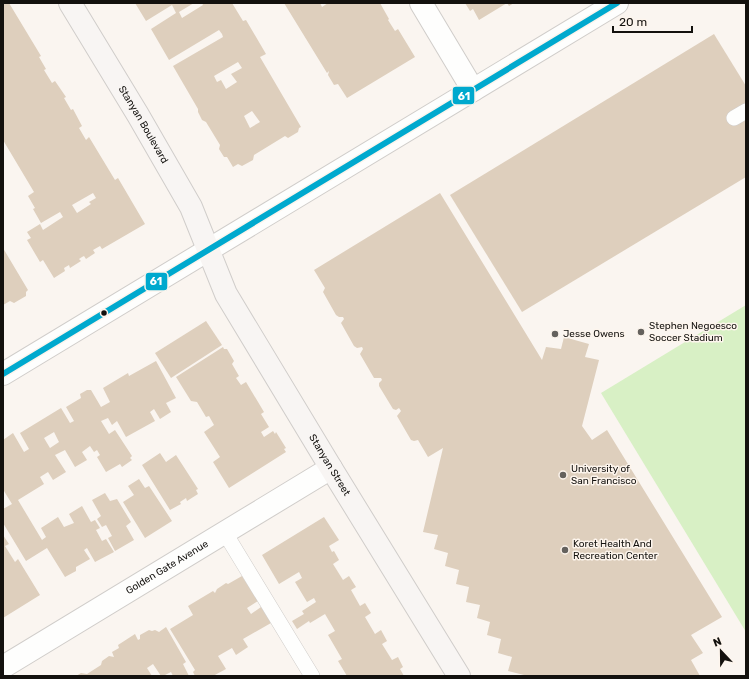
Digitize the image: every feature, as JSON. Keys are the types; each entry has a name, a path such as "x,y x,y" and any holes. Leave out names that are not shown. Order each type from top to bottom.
{"main road":[{"name":"Stanyan Boulevard","path":"70,3 138,115 191,207 208,250"},
{"name":"Stanyan Street","path":"208,250 226,294 459,676"}],"street":[{"path":"421,3 473,90"},
{"path":"3,374 617,3"},
{"name":"Golden Gate Avenue","path":"3,667 331,468"}],"lane":[{"path":"225,533 312,676"}],"green space":[{"path":"746,305 746,632 601,393"}],"building":[{"path":"3,3 9,3 41,56 39,57 46,69 44,70 52,83 55,81 66,97 64,98 71,110 73,109 82,126 79,128 86,140 89,137 115,180 118,178 145,224 102,249 100,246 93,250 95,253 86,259 84,256 82,257 79,259 81,261 70,268 69,265 64,268 65,271 54,278 43,260 40,262 27,240 31,238 27,232 40,224 43,230 63,217 60,212 41,223 28,196 34,192 3,140","holes":["93,193 96,198 89,202 91,204 77,213 72,205"]},
{"path":"135,3 194,3 179,12 182,18 203,5 202,3 232,3 243,21 246,20 266,54 260,57 301,127 299,128 298,132 288,138 285,136 254,155 253,160 242,166 238,164 233,167 227,157 224,157 219,149 220,145 206,122 202,120 198,109 173,66 223,37 222,34 219,30 169,60 151,29 176,13 172,5 146,21","holes":["238,62 242,68 231,74 237,82 226,89 221,80 217,82 214,76","252,111 260,122 250,128 244,116"]},
{"path":"284,3 320,3 322,7 328,3 380,3 395,31 398,29 415,57 347,98 338,84 334,85 328,75 329,71 327,73"},
{"path":"465,3 507,3 479,20 473,9 470,11"},
{"path":"507,3 514,3 509,6"},
{"path":"714,34 746,86 746,177 522,312 450,195"},
{"path":"440,193 542,360 546,347 561,349 564,337 589,344 585,357 599,360 582,426 592,440 607,430 722,617 691,635 703,653 691,660 700,676 528,676 508,671 512,657 498,653 501,639 487,635 490,622 477,618 480,605 466,602 469,587 456,584 459,570 445,566 448,553 434,549 438,535 423,532 443,448 428,457 418,440 411,440 397,416 401,411 399,408 396,410 393,409 379,386 379,383 382,380 381,378 374,378 360,354 363,349 362,347 357,348 354,346 341,323 344,319 343,317 336,315 323,292 325,288 314,270"},
{"path":"3,248 28,290 26,292 26,296 14,303 10,301 3,305"},
{"path":"206,321 222,345 171,378 155,353"},
{"path":"223,347 224,349 227,349 234,361 232,364 239,376 236,378 241,385 246,382 264,412 261,414 269,427 261,432 264,437 273,431 275,434 276,432 286,448 284,449 286,452 229,488 213,462 220,457 204,432 214,425 209,416 206,417 197,402 191,401 176,377"},
{"path":"156,361 176,398 166,403 171,412 160,419 154,409 150,412 155,421 126,437 117,421 112,425 108,418 101,421 109,434 115,430 132,456 130,458 132,460 122,467 120,464 106,472 97,457 100,455 97,450 94,452 90,446 82,452 87,460 75,467 65,450 55,455 66,472 53,480 48,472 40,477 44,484 18,500 42,540 46,537 41,528 58,517 64,527 74,523 69,514 82,506 91,522 95,520 100,528 96,530 102,541 106,539 114,552 95,562 87,548 84,550 90,559 76,567 76,571 65,577 47,548 26,561 3,523 3,509 12,504 3,491 3,440 13,433 24,452 29,449 20,433 61,408 70,423 74,421 66,407 81,398 80,394 87,390 91,390 101,407 110,402 103,388 128,373 129,376","holes":["54,432 59,442 50,448 44,438"]},
{"path":"160,453 166,462 176,455 198,489 196,490 198,494 187,501 186,498 180,502 181,504 170,510 142,465"},
{"path":"139,479 145,488 149,486 172,521 145,538 123,502 134,495 128,486"},
{"path":"105,493 110,501 117,499 131,522 126,526 134,540 115,551 108,538 112,536 106,525 102,527 97,519 101,516 92,500"},
{"path":"324,517 339,540 329,546 339,560 333,564 343,580 349,576 356,587 351,590 360,606 365,603 371,613 365,617 375,634 381,630 387,641 382,644 392,660 398,657 403,667 400,669 404,676 347,676 338,661 342,659 328,635 335,631 325,614 310,623 309,621 297,629 292,621 304,614 302,611 316,602 314,598 307,602 295,582 302,578 299,572 279,584 262,555"},
{"path":"3,535 9,544 5,546 15,562 18,559 40,595 3,618"},
{"path":"242,576 258,601 247,608 251,614 261,607 271,623 243,639 248,647 236,655 232,648 218,656 226,669 213,676 195,676 193,672 195,670 170,629 193,615 188,606 213,591 215,593 217,589 226,583 228,584"},
{"path":"166,627 186,662 183,664 189,676 173,676 171,672 161,676 153,664 147,668 152,676 76,676 81,673 87,674 101,665 102,661 109,656 114,657 112,652 119,648 118,645 135,634 138,640 140,639 140,635 149,630 159,632"}],"transit line":[{"name":"61","path":"3,374 617,3"}],"place":[{"name":"Stephen Negoesco Soccer Stadium","path":"641,332"},
{"name":"Jesse Owens","path":"555,334"},
{"name":"University of San Francisco","path":"563,475"},
{"name":"Koret Health And Recreation Center","path":"565,550"}]}
